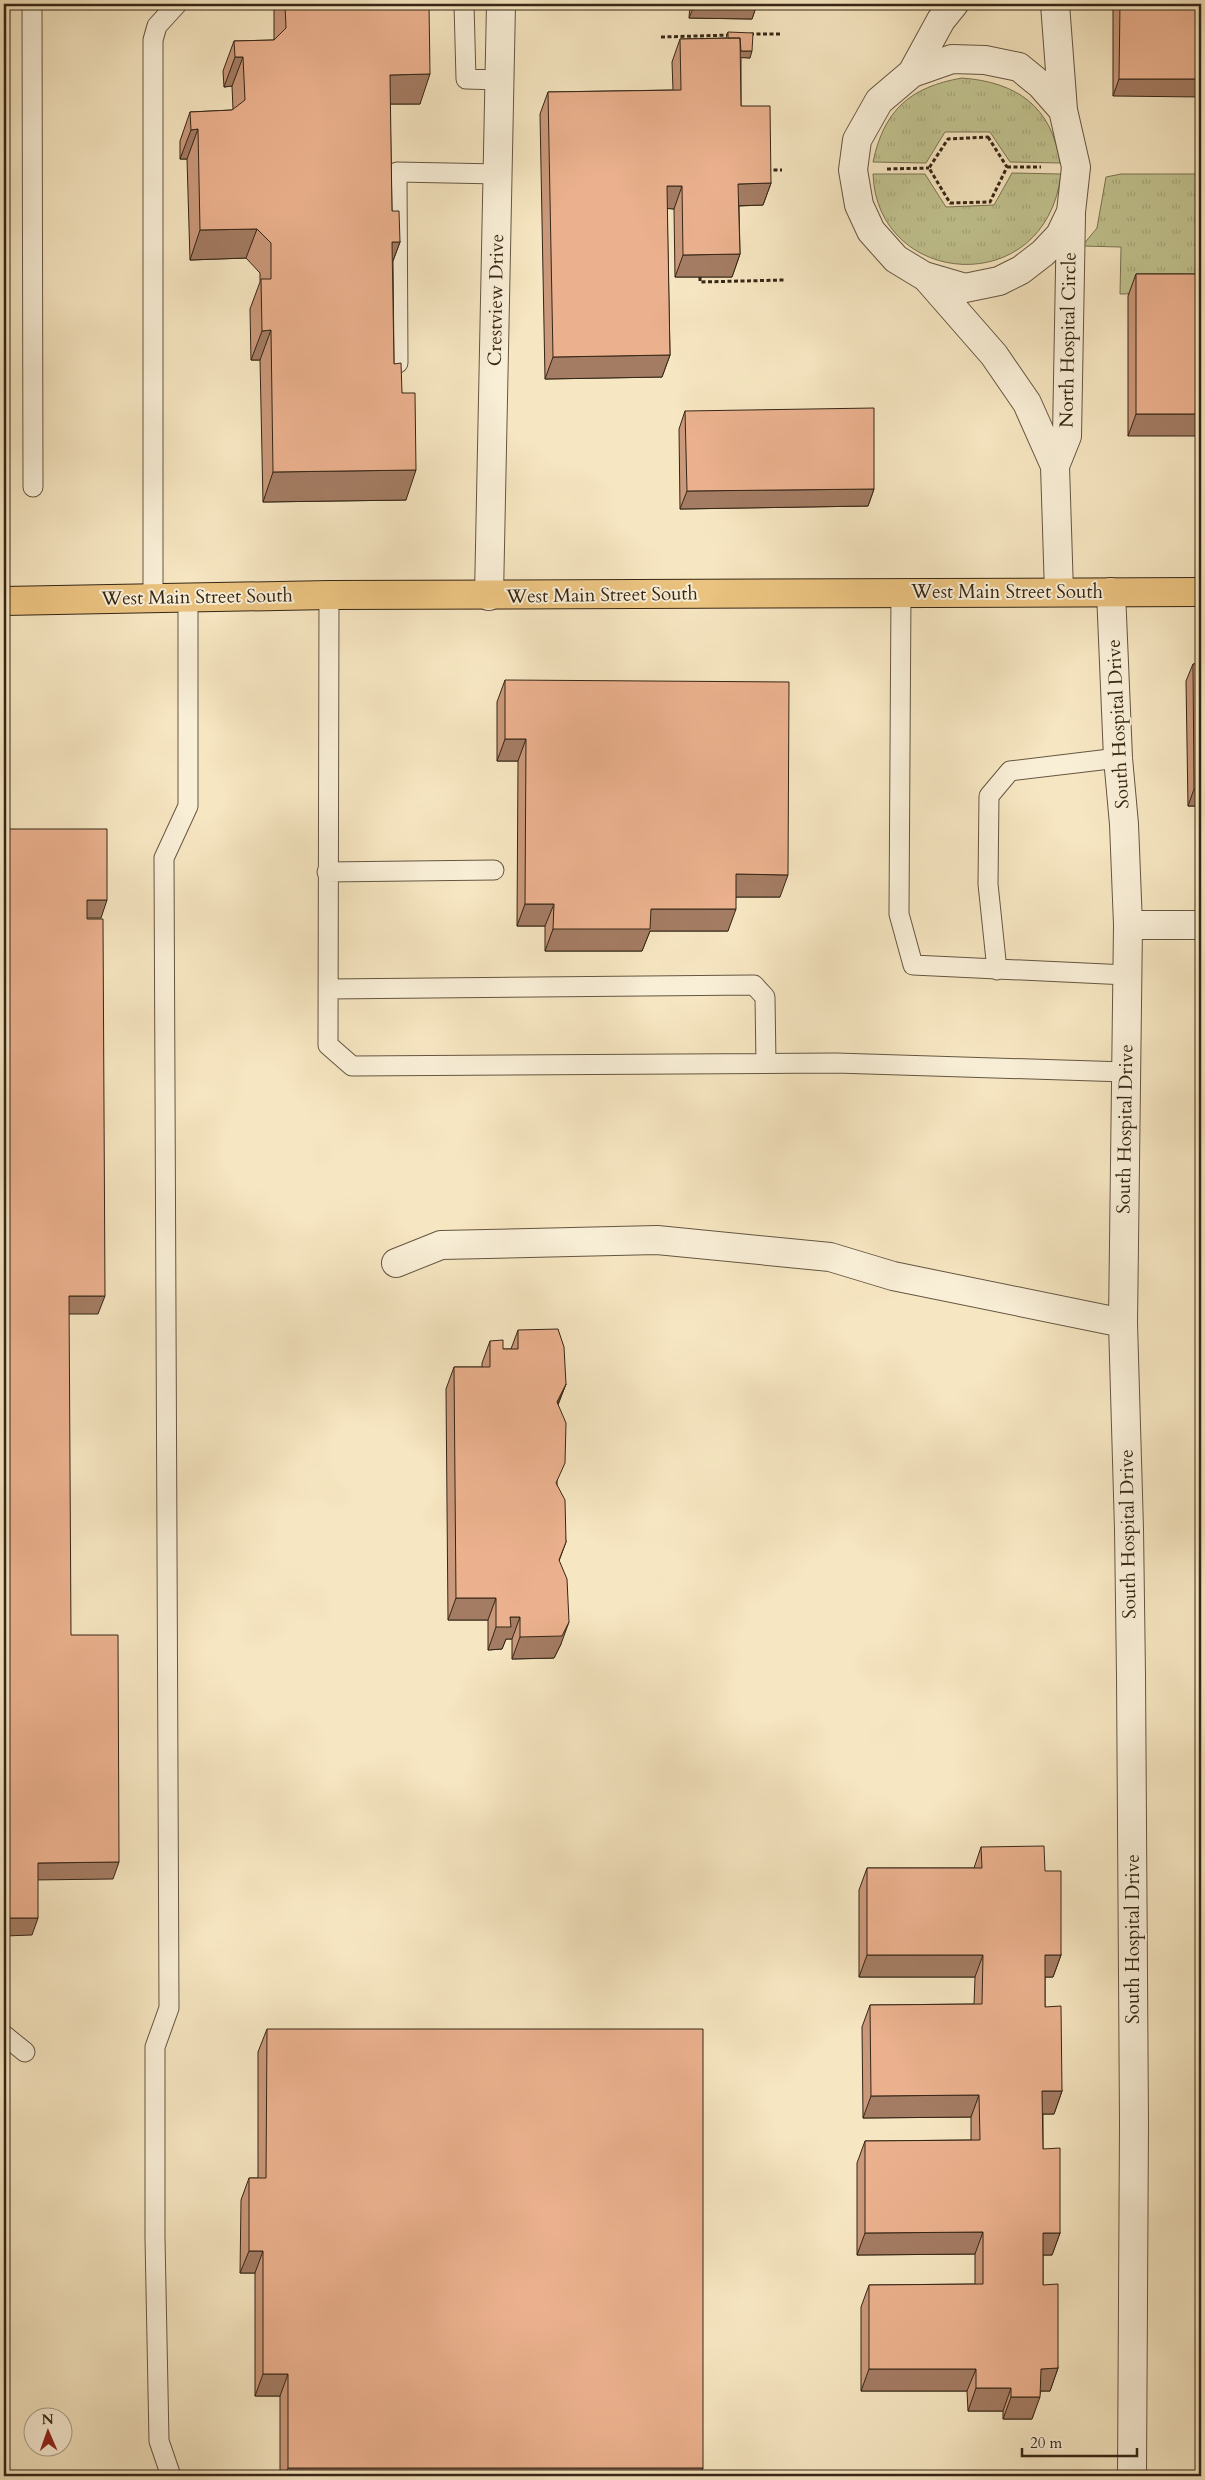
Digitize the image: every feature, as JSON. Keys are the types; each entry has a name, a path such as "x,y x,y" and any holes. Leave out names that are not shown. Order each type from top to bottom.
{"main road":[{"name":"West Main Street South","path":"4,601 153,597 1201,592"}],"street":[{"name":"Crestview Drive","path":"489,596 501,80 501,4"},
{"name":"North Hospital Circle","path":"954,4 941,20 912,73 879,101 857,140 853,170 859,205 871,231 896,259 924,276 965,288 999,281 1021,270 1043,253 1060,235 1071,212"},
{"name":"North Hospital Circle","path":"1055,4 1062,110 1076,167 1071,212 1066,436 1055,466 1059,592"},
{"name":"North Hospital Circle","path":"912,73 952,60 985,60 1019,67 1041,85 1062,110"},
{"name":"North Hospital Circle","path":"924,276 994,355 1027,403 1055,466"},
{"name":"South Hospital Drive","path":"1111,592 1128,925 1123,1323 1131,1665 1134,2114 1132,2476"},
{"path":"1128,925 1201,925"},
{"path":"396,1263 441,1244 657,1240 830,1257 893,1276 1123,1323"}],"lane":[{"path":"32,4 33,487"},
{"path":"153,597 152,40 157,26 177,4"},
{"path":"464,4 466,79 501,80"},
{"path":"398,363 397,172 499,174"},
{"path":"901,592 899,914 913,965 1127,975"},
{"path":"329,596 328,1045 352,1066 836,1063 1126,1072"},
{"path":"171,2476 159,2441 155,2238 156,2047 169,2008 164,858 188,806 188,597"},
{"path":"997,970 988,884 989,796 1010,771 1118,758"},
{"path":"327,872 494,870"},
{"path":"328,989 754,985 765,997 766,1063"},
{"path":"4,2035 24,2052"}],"path":[{"path":"745,34 782,34"},
{"path":"661,36 736,35"},
{"path":"929,168 948,138 988,137 1007,167"},
{"path":"1007,167 1044,167"},
{"path":"929,168 950,203 990,202 1007,167"},
{"path":"881,169 929,168"},
{"path":"762,170 782,170"},
{"path":"700,277 700,282 784,280"}],"green space":[{"path":"962,78 981,80 999,85 1015,92 1028,101 1040,112 1049,126 1056,143 1060,163 1010,162 990,132 945,132 926,163 873,162 884,128 902,104 928,88"},
{"path":"1012,173 1061,174 1049,215 1026,244 996,260 963,264 930,258 902,240 882,212 873,174 925,174 946,207 994,205"},
{"path":"1121,174 1201,174 1201,293 1120,294 1121,247 1082,246 1097,228 1106,177"}],"building":[{"path":"285,4 429,4 430,74 390,75 392,211 399,211 400,242 392,242 394,364 401,363 402,393 415,393 416,470 273,472 271,330 262,331 261,279 271,279 271,243 257,229 200,230 198,129 191,130 190,112 232,110 245,100 243,57 235,57 234,41 274,40 286,28"},
{"path":"694,4 756,4 756,7 694,6"},
{"path":"1120,4 1201,4 1201,79 1119,79"},
{"path":"728,32 753,33 752,51 741,51 740,38 728,38"},
{"path":"740,38 741,106 770,106 771,183 738,184 740,254 683,255 682,186 667,186 670,355 553,357 548,92 681,90 680,39"},
{"path":"1136,274 1201,274 1201,414 1136,414"},
{"path":"874,408 874,489 687,491 685,411"},
{"path":"1193,664 1201,664 1201,789 1194,789"},
{"path":"505,680 789,682 788,875 736,874 736,909 651,909 650,929 553,929 554,904 525,904 526,739 505,739"},
{"path":"4,829 107,829 107,900 87,900 87,919 103,919 105,1296 69,1296 71,1635 118,1635 119,1862 38,1863 38,1918 4,1918"},
{"path":"558,1329 564,1347 566,1384 557,1402 566,1423 565,1463 556,1483 565,1500 566,1542 559,1560 567,1579 569,1622 562,1636 520,1637 520,1617 510,1617 511,1627 496,1627 496,1598 456,1598 454,1367 490,1367 490,1341 503,1340 503,1349 518,1349 518,1330"},
{"path":"1044,1846 1045,1871 1061,1871 1061,1955 1045,1955 1045,2007 1061,2006 1062,2091 1042,2091 1043,2149 1060,2148 1060,2233 1043,2233 1043,2285 1058,2284 1058,2368 1041,2369 1040,2397 1011,2397 1011,2388 976,2388 976,2369 869,2369 869,2285 983,2284 983,2232 865,2233 865,2141 980,2140 979,2095 871,2096 870,2005 982,2004 983,1955 867,1955 867,1868 982,1868 981,1847"},
{"path":"267,2029 703,2029 703,2468 288,2468 288,2374 263,2374 263,2251 249,2251 249,2178 266,2178"}]}
